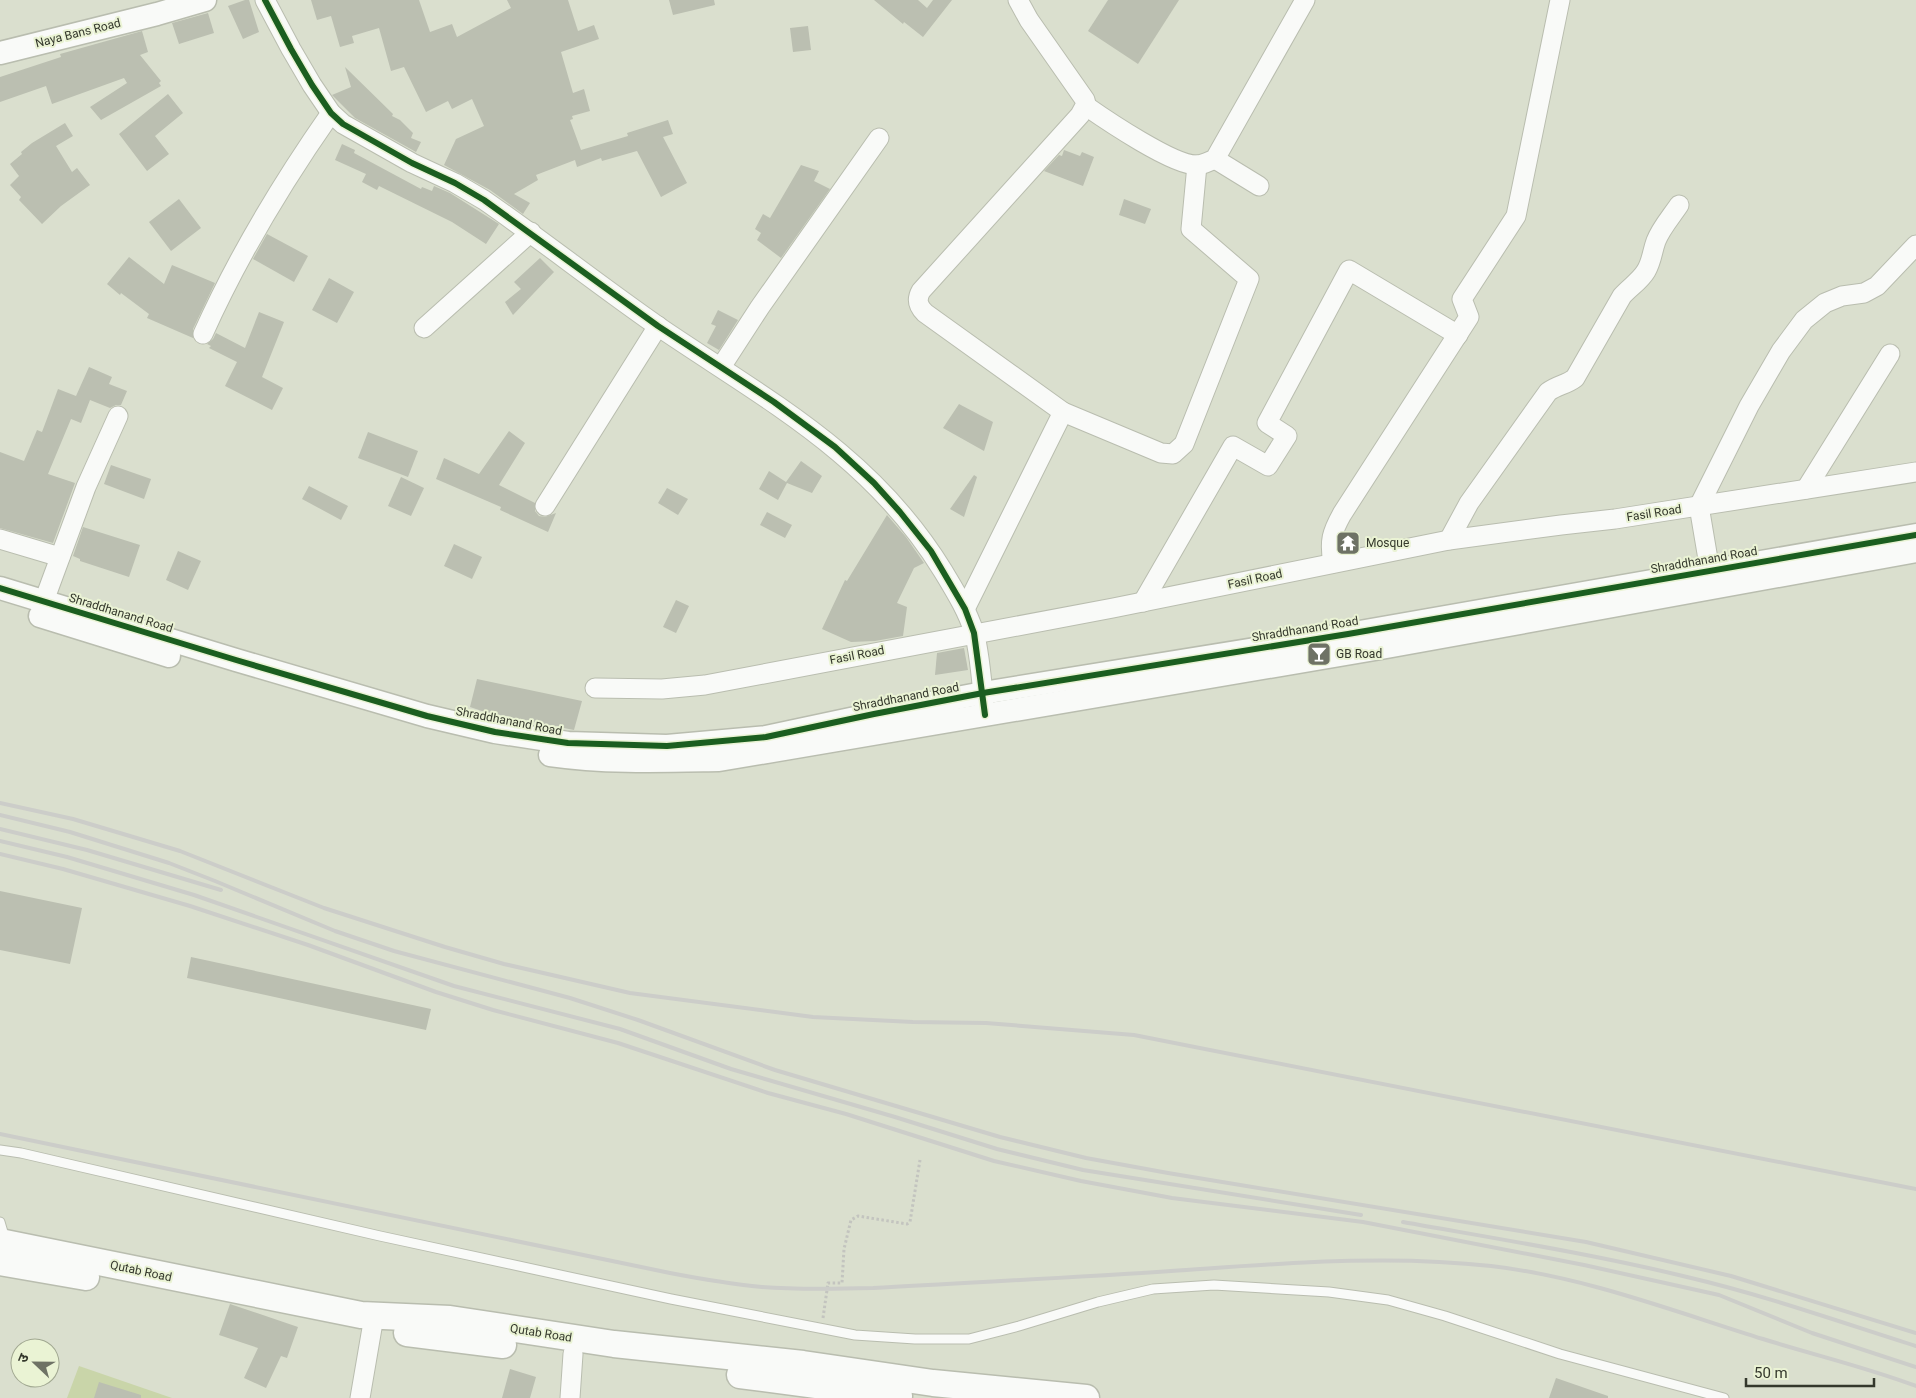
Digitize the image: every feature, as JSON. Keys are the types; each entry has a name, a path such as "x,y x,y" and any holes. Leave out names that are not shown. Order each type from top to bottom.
{"main road":[{"name":"Qutab Road","path":"2,1251 372,1328 912,1398"},
{"name":"Qutab Road","path":"2,1251 362,1315 450,1319 614,1344 785,1381 933,1383 1086,1398"}],"street":[{"name":"Naya Bans Road","path":"0,52 155,7 205,0"},
{"path":"265,0 291,49 331,113 358,134 474,193 531,232 658,326 774,402 835,447 874,483 900,512 930,551 965,608 974,633 984,704"},
{"path":"1018,0 1029,20 1085,100 1086,106 1080,115 921,291 918,296 920,308 925,313 1063,412 1161,453 1173,454 1184,444 1249,279 1192,229 1197,165"},
{"path":"1086,106 1117,127 1176,160 1197,165 1215,159 1305,0"},
{"path":"1333,562 1330,548 1333,531 1339,519 1469,317 1462,299 1516,216 1560,0"},
{"path":"203,334 219,298 253,235 294,168 331,113"},
{"path":"721,367 760,307 880,138"},
{"path":"1215,159 1259,186"},
{"path":"1449,540 1469,503 1548,392 1556,386 1567,384 1575,378 1622,296 1647,270 1653,258 1655,244 1661,230 1679,205"},
{"path":"424,328 531,232"},
{"path":"1710,571 1699,506 1749,406 1781,351 1804,320 1825,303 1842,296 1864,293 1877,286 1916,245"},
{"path":"1143,602 1233,446 1268,466 1287,436 1267,423 1349,270 1458,335"},
{"path":"545,506 658,326"},
{"path":"1806,489 1890,354"},
{"path":"965,608 1063,412"},
{"path":"44,601 86,487 118,416"},
{"name":"Fasil Road","path":"595,688 662,689 705,685 1143,602 1449,540 1615,519 1916,472"},
{"name":"Shraddhanand Road","path":"1259,659 1710,571 1916,535"},
{"path":"0,539 60,557"},
{"name":"Shraddhanand Road","path":"0,604 409,726 502,748 582,760 629,762 719,760 984,704 1916,551"},
{"name":"Shraddhanand Road","path":"0,588 427,716 495,732 568,743 667,746 766,737 874,714 984,704"},
{"path":"360,1398 372,1328"},
{"path":"570,1398 573,1354"}],"lane":[{"path":"0,1150 21,1153 361,1232 652,1295 822,1329 872,1336 915,1339 970,1339 1098,1302 1153,1289 1214,1285 1329,1292 1388,1300 1436,1313 1560,1354 1724,1398"}],"path":[{"path":"822,1329 828,1283 842,1283 844,1249 851,1220 858,1216 907,1224 910,1222 920,1160"}],"green space":[{"path":"79,1366 172,1398 67,1398"}],"building":[{"path":"249,0 259,32 243,39 228,6"},
{"path":"311,0 419,0 430,32 452,24 457,37 511,8 507,0 568,0 578,31 594,25 599,39 561,52 573,93 584,89 590,111 572,116 573,119 570,120 581,150 628,136 627,133 668,120 673,134 663,137 687,183 661,197 637,151 602,161 601,158 577,167 575,160 536,175 538,180 514,194 530,203 523,214 490,190 444,165 456,139 484,126 472,99 452,109 448,101 426,112 404,67 391,71 379,28 352,36 354,43 340,47 331,16 317,20"},
{"path":"669,0 714,0 715,5 673,15"},
{"path":"874,0 918,0 927,8 933,0 952,0 923,37 904,22 903,24"},
{"path":"1108,0 1179,0 1138,64 1088,31"},
{"path":"208,13 214,33 179,44 172,23"},
{"path":"808,26 811,50 793,52 790,28"},
{"path":"142,31 148,52 140,55 161,81 159,83 161,86 101,120 90,107 127,83 124,78 52,104 46,86 0,102 0,77 61,57 60,54"},
{"path":"345,67 393,114 392,116 400,120 413,133 411,138 421,142 416,152 355,118 332,95 351,87"},
{"path":"168,94 183,113 155,136 169,154 147,171 119,134"},
{"path":"65,123 73,136 56,146 72,172 77,168 90,185 61,206 42,224 19,200 21,197 10,185 19,176 10,164 32,143"},
{"path":"342,144 355,150 354,153 421,189 422,187 432,191 434,186 450,193 499,224 486,244 452,222 379,186 377,190 362,182 366,174 335,160"},
{"path":"1064,150 1080,156 1082,152 1094,157 1083,186 1044,171 1059,155 1062,156"},
{"path":"801,165 819,171 814,181 830,189 781,258 757,240 761,233 755,229 763,214 770,218"},
{"path":"179,199 201,228 171,251 149,222"},
{"path":"1124,199 1151,209 1145,224 1119,215"},
{"path":"267,234 308,256 294,282 253,259"},
{"path":"129,257 164,284 172,265 215,283 193,329 193,338 147,318 149,314 107,284"},
{"path":"540,258 554,272 513,315 505,302 521,289 514,282"},
{"path":"329,278 354,292 337,323 312,310"},
{"path":"718,310 738,320 719,350 707,343 716,326 711,324"},
{"path":"259,312 284,322 262,377 283,388 272,410 225,386 237,362 209,348 211,346 207,344 216,333 245,348"},
{"path":"89,367 112,377 109,384 127,391 121,405 110,408 90,400 81,423 71,419 48,474 75,483 53,543 0,528 0,452 24,461 37,430 42,432 58,389 76,396"},
{"path":"959,404 993,422 984,451 943,428"},
{"path":"509,431 525,443 499,485 535,503 535,511 539,516 545,517 556,513 548,532 500,510 501,507 436,479 444,458 479,474"},
{"path":"368,432 418,451 408,477 358,458"},
{"path":"801,461 822,476 812,493 787,483 778,500 759,489 769,471 786,482"},
{"path":"111,465 151,479 144,499 104,484"},
{"path":"974,475 977,477 964,517 950,509"},
{"path":"401,477 424,488 411,516 388,506"},
{"path":"309,486 348,506 341,520 302,499"},
{"path":"667,488 688,499 678,515 658,503"},
{"path":"767,512 792,525 785,538 760,525"},
{"path":"887,515 906,537 924,563 914,568 897,603 907,607 903,636 875,641 851,642 822,629 845,580 847,581"},
{"path":"83,527 140,545 129,577 80,561 80,559 73,556"},
{"path":"454,544 482,557 472,579 444,566"},
{"path":"178,551 201,561 188,590 166,580"},
{"path":"676,600 689,606 676,633 663,627"},
{"path":"964,648 968,670 935,675 937,653"},
{"path":"477,679 582,701 574,730 485,712 470,707"},
{"path":"0,891 82,908 70,964 0,950"},
{"path":"191,957 431,1009 426,1030 187,978"},
{"path":"230,1304 298,1327 287,1358 281,1356 266,1388 244,1378 258,1348 219,1335"},
{"path":"510,1369 536,1377 530,1398 502,1398"},
{"path":"1556,1378 1608,1396 1608,1398 1549,1398"},
{"path":"99,1382 141,1395 141,1398 94,1398"}],"railway":[{"path":"0,803 73,819 180,851 324,908 445,947 504,964 630,993 813,1017 913,1022 986,1023 1134,1035 1916,1189"},
{"path":"0,815 70,832 169,863 335,931 394,951 570,998 638,1020 775,1070 1000,1137 1086,1158 1168,1173 1586,1242 1731,1276 1916,1333"},
{"path":"0,829 87,850 221,890"},
{"path":"0,841 67,857 194,895 454,986 620,1029 731,1069 997,1149 1083,1170 1361,1215"},
{"path":"0,854 63,869 190,906 308,945 436,992 493,1010 618,1043 768,1093 846,1114 994,1161 1081,1181 1172,1198 1363,1222 1584,1265 1719,1295 1812,1333 1916,1367"},
{"path":"0,1134 670,1273 762,1287 804,1289 873,1288 1331,1261 1451,1262 1491,1266 1560,1278 1628,1296 1916,1386"},
{"path":"1403,1222 1581,1254 1716,1284 1773,1300 1916,1346"}],"cycle path":[{"path":"265,0 312,85 331,113 343,124 412,163 455,183 484,200 658,326 774,402 835,447 874,483 931,551 965,609 974,633 985,715"},
{"path":"0,588 427,716 495,732 568,743 667,746 766,737 983,693 1348,634 1916,535"}],"place":[{"name":"Mosque","path":"1348,543"},
{"name":"GB Road","path":"1319,654"}]}
